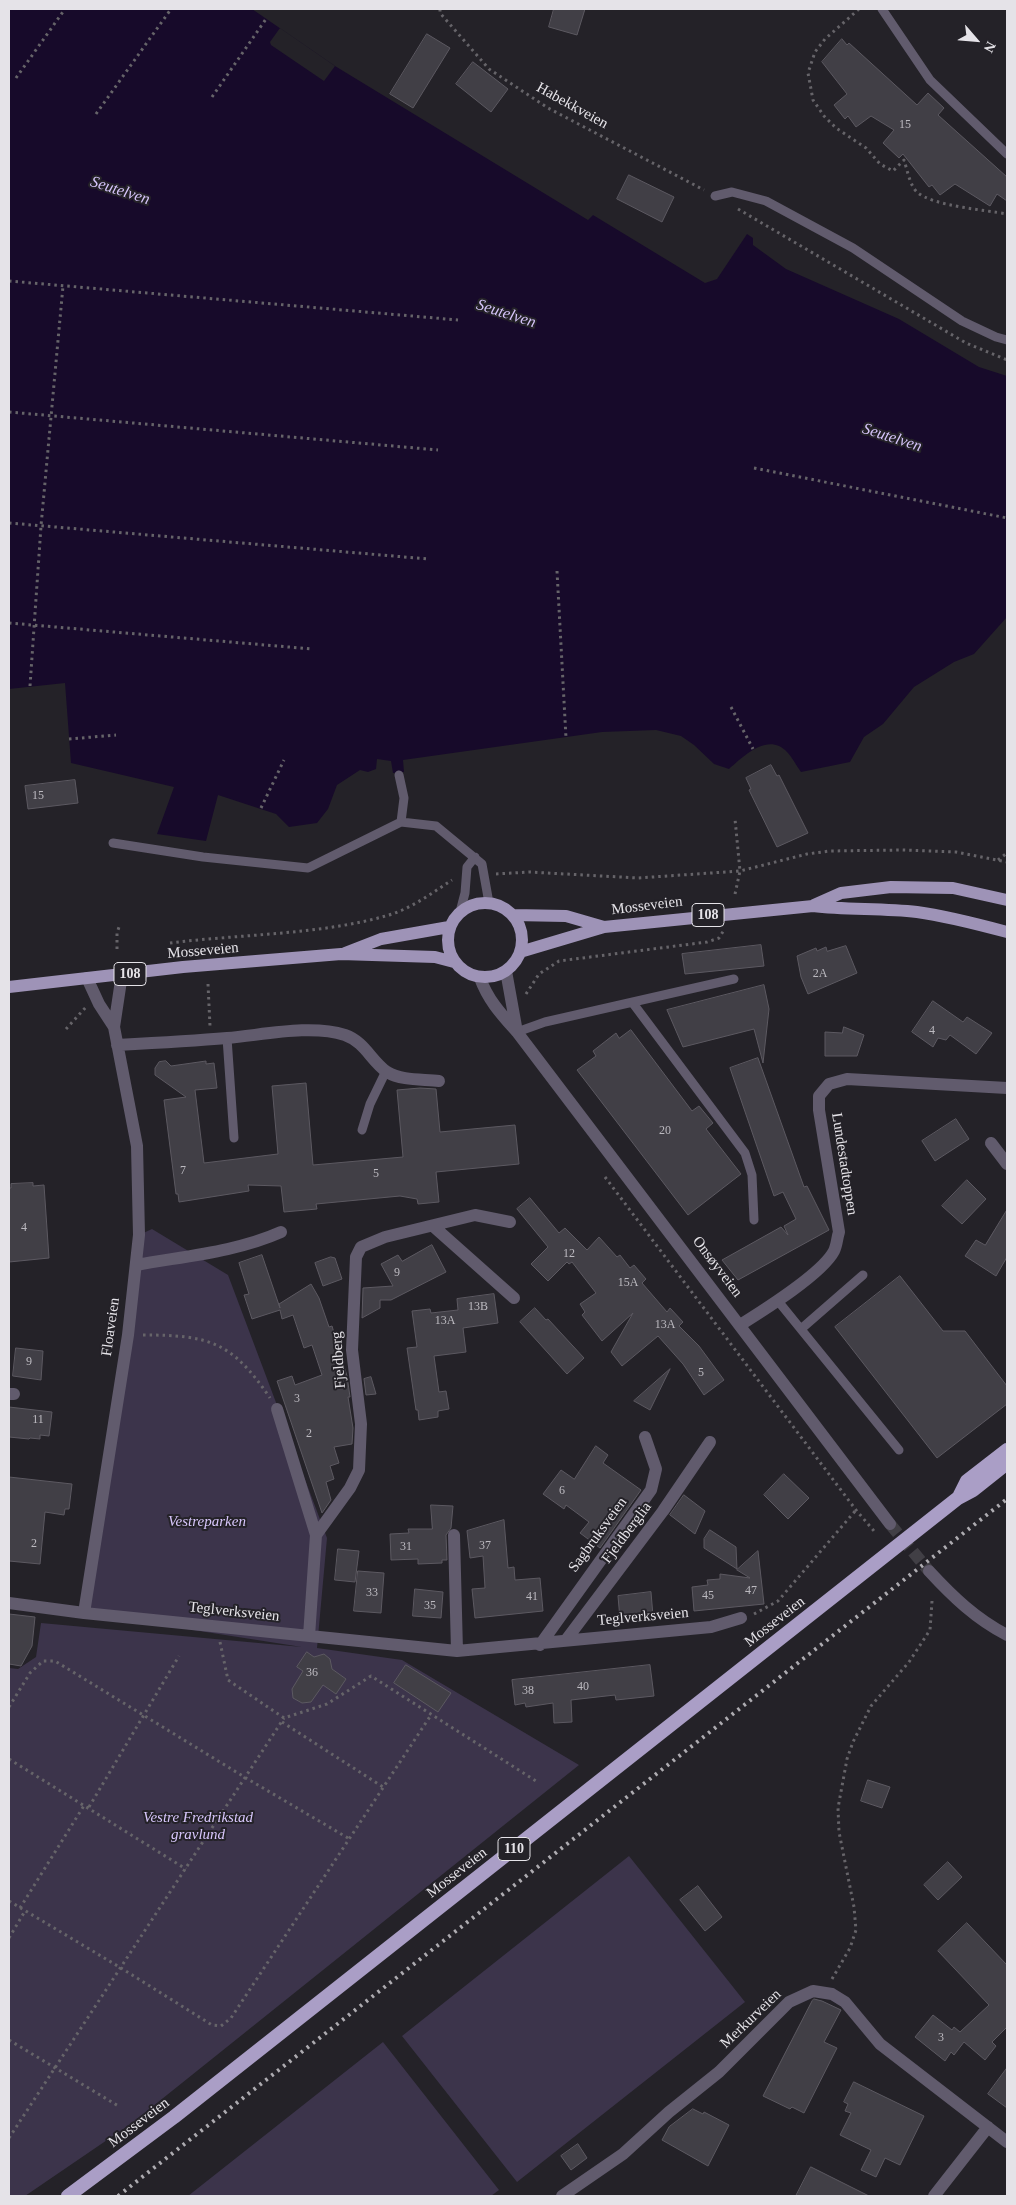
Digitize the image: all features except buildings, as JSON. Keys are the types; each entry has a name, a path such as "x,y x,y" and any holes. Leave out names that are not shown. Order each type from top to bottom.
{"highway":[{"name":"Mosseveien","path":"958,1498 967,1481 1007,1450"},
{"name":"Mosseveien","path":"68,2196 174,2117 958,1498 972,1490 1007,1463"}],"main road":[{"name":"Mosseveien","path":"813,906 841,894 891,888 953,888 1007,900"},
{"path":"454,962 449,951 447,939 450,927 460,912 474,904 489,903"},
{"name":"108","path":"489,903 502,907 513,915"},
{"name":"Mosseveien","path":"520,952 604,927 813,906 917,912 958,919 1007,932"},
{"path":"480,978 494,977 506,971 515,962 520,952 522,939 520,926 513,915"},
{"name":"Mosseveien","path":"513,915 566,916 604,927"},
{"name":"Mosseveien","path":"341,954 381,939 450,927"},
{"name":"Mosseveien","path":"9,986 341,954 435,957 454,962"},
{"name":"108","path":"454,962 465,972 480,978"}],"street":[{"name":"Onsøyveien","path":"506,971 517,1032"},
{"name":"Floaveien","path":"114,1027 122,974"},
{"name":"Floaveien","path":"84,1613 128,1335 139,1235 136,1146 118,1045 114,1027 99,1004 87,978"},
{"name":"Onsøyveien","path":"480,978 486,995 496,1009 517,1032 890,1524"},
{"path":"118,1045 292,1032 330,1032 345,1035 357,1041 386,1071 403,1078 439,1081"},
{"name":"Lundestadtoppen","path":"740,1325 778,1301 825,1263 834,1250 839,1232 819,1110 819,1096 829,1084 847,1079 1007,1088"},
{"path":"991,1144 1007,1164"},
{"name":"Fjeldberg","path":"316,1535 350,1488 359,1470 361,1424 352,1350 356,1257 361,1247 385,1237 475,1215 510,1222"},
{"path":"433,1226 514,1298"},
{"path":"136,1265 235,1248 262,1241 281,1232"},
{"path":"277,1409 316,1535 309,1636"},
{"name":"Sagbruksveien","path":"540,1645 651,1490 656,1469 645,1437"},
{"name":"Fjeldberglia","path":"566,1640 664,1511 710,1442"},
{"path":"454,1535 457,1651"},
{"path":"929,1571 953,1598 986,1624 1007,1635"},
{"name":"Teglverksveien","path":"9,1603 84,1613 457,1651 540,1645 566,1640 711,1627 741,1618"},
{"name":"Merkurveien","path":"562,2196 623,2154 669,2112 719,2072 790,2002 807,1992 826,1992"},
{"path":"826,1992 845,2002 880,2044 1007,2142"},
{"path":"934,2196 988,2127"}],"lane":[{"path":"882,9 930,80 1007,154"},
{"path":"715,196 732,192 766,201 853,248 962,321 996,337 1007,340"},
{"path":"399,775 404,798 401,822"},
{"path":"113,843 203,857 308,868 401,822 436,826 482,864 489,903"},
{"path":"460,912 465,893 467,867 475,857"},
{"path":"517,1032 545,1022 734,979"},
{"path":"632,1002 745,1153 752,1175 754,1220"},
{"path":"226,1038 234,1138"},
{"path":"362,1130 370,1104 386,1071"},
{"path":"801,1328 863,1275"},
{"path":"778,1301 899,1450"}],"path":[{"path":"16,78 65,9"},
{"path":"96,114 171,9"},
{"name":"Habekkveien","path":"440,9 440,13 489,69 548,108 715,196 966,343 1007,360"},
{"path":"859,9 826,39 810,62 808,73 813,100 824,116 836,128 866,148 880,164 893,171 904,160 915,191 927,198 951,205 1007,214"},
{"path":"212,97 266,19"},
{"path":"9,281 458,320"},
{"path":"30,686 41,526 64,286"},
{"path":"9,412 438,450"},
{"path":"754,468 1007,518"},
{"path":"9,523 428,559"},
{"path":"557,571 566,738"},
{"path":"9,623 312,649"},
{"path":"731,708 753,749"},
{"path":"69,739 116,735"},
{"path":"261,808 284,760"},
{"path":"734,894 740,871 735,819"},
{"path":"496,874 529,872 638,878 740,871 807,854 830,851 902,850 956,852 1007,862"},
{"path":"998,860 1007,853"},
{"path":"170,943 342,925 390,914 417,903 458,878"},
{"path":"117,949 119,927"},
{"path":"522,998 539,974 559,961 708,942 720,938 724,930"},
{"path":"208,984 211,1039"},
{"path":"66,1028 88,1005"},
{"path":"604,1175 856,1510 876,1533"},
{"path":"128,1335 176,1335 202,1339 225,1348 255,1376 277,1409"},
{"path":"741,1618 761,1612 778,1601 856,1510"},
{"path":"826,1992 850,1948 856,1930 854,1907 839,1832 839,1799 847,1759 853,1742 871,1706 909,1662 930,1630 932,1601"},
{"path":"216,1627 228,1680 283,1720 383,1787"},
{"path":"89,1807 179,1656"},
{"path":"9,1707 30,1673 43,1661 55,1661 348,1838"},
{"path":"9,2138 283,1720 327,1704 371,1676 536,1781"},
{"path":"9,1901 212,2025 221,2026 231,2018 431,1714"},
{"path":"9,1758 186,1869"},
{"path":"20,1908 84,1804"},
{"path":"9,1938 26,1911"},
{"path":"9,2040 120,2106"}],"green space":[{"name":"Vestre Fredrikstad gravlund","path":"152,1229 228,1275 327,1538 317,1648 402,1660 579,1765 132,2123 25,2196 9,2196 9,1668 18,1669 36,1657 41,1623 302,1647 84,1613 139,1235"},
{"path":"629,1856 745,2002 517,2182 402,2036"},
{"path":"383,2042 499,2190 491,2196 188,2196"}],"water":[{"name":"Seutelven","path":"9,9 252,9 335,66 588,220 593,215 705,283 717,279 747,234 753,238 753,245 786,269 899,319 979,367 1007,376 1007,617 974,654 954,662 914,687 883,724 864,737 850,762 801,772 787,752 780,746 772,744 756,748 729,769 714,764 694,745 681,736 656,730 602,732 403,760 404,772 393,773 391,761 377,759 376,769 368,772 360,770 337,785 328,809 317,823 289,827 276,814 218,795 206,841 157,834 174,787 71,763 65,683 9,689"}],"pier":[{"path":"280,28 335,66 324,81 271,45 270,42"}],"tunnel":[{"path":"890,1524 929,1571"}],"railway":[{"path":"118,2196 1007,1499"}],"park label":[{"name":"Vestreparken","path":"207,1522"}]}
